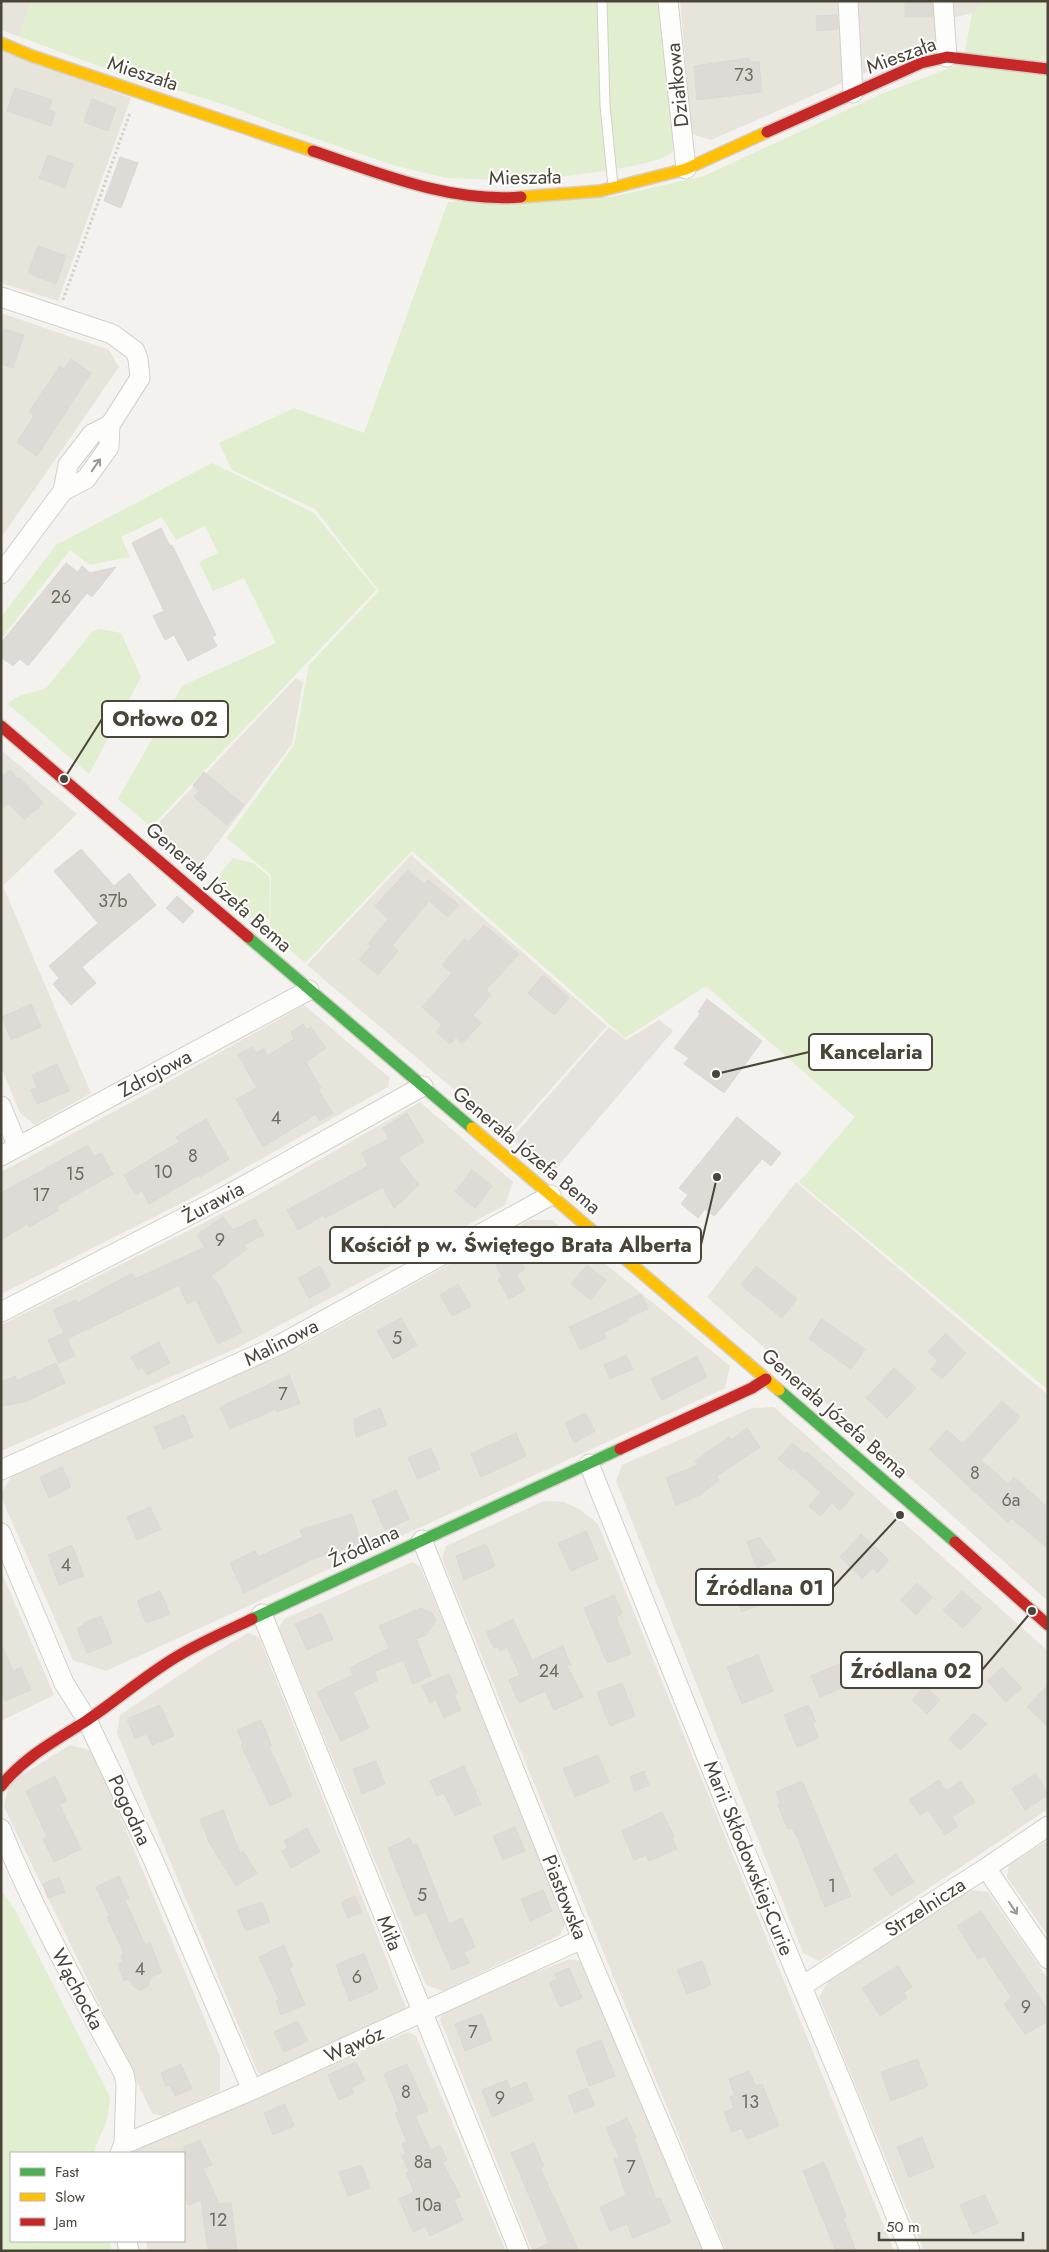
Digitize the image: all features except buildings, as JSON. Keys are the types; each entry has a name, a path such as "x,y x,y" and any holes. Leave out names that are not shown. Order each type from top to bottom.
{"street":[{"name":"Działkowa","path":"668,1 686,169"},
{"path":"848,1 853,93"},
{"path":"943,1 947,57"},
{"name":"Mieszała","path":"1,42 32,56 369,170 441,191 501,199 538,198 613,189 686,169 921,63 947,57 1048,69"},
{"path":"1,297 112,334 135,351 140,367 140,378 110,425 92,434 68,466 63,491 1,574"},
{"name":"Generała Józefa Bema","path":"1,726 116,821 309,990 909,1501 1048,1625"},
{"name":"Zdrojowa","path":"1,1156 309,990"},
{"name":"Żurawia","path":"1,1312 222,1198 423,1086"},
{"path":"1,1106 18,1147"},
{"name":"Malinowa","path":"1,1470 281,1344 551,1195"},
{"name":"Źródlana","path":"1,1786 22,1762 87,1720 143,1679 183,1653 262,1614 752,1388 766,1379"},
{"name":"Marii Skłodowskiej-Curie","path":"589,1464 731,1817 910,2251"},
{"name":"Pogodna","path":"1,1533 64,1683 87,1720 152,1857 252,2090"},
{"name":"Piastowska","path":"422,1540 582,1939 714,2251"},
{"name":"Miła","path":"262,1614 519,2251"},
{"name":"Strzelnicza","path":"802,1986 1048,1826"},
{"name":"Wąchocka","path":"1,1829 20,1878 42,1922 124,2074 126,2084 122,2149"},
{"path":"986,1868 1048,1959"},
{"name":"Wąwóz","path":"122,2149 582,1939"}],"lane":[{"path":"602,1 605,105 613,189"}],"path":[{"path":"58,315 138,91"}],"shaded area":[{"path":"1,1 31,1 20,37 1,30"},
{"path":"680,1 842,1 846,81 711,140 692,134"},
{"path":"857,1 937,1 938,41 861,75"},
{"path":"948,1 988,1 972,13 949,19"},
{"path":"1,51 131,98 58,301 1,283"},
{"path":"1,313 109,350 119,367 1,538"},
{"path":"296,678 303,682 292,744 198,869 152,830"},
{"path":"1,750 77,814 3,886 91,1093 35,1125 20,1113 1,1067"},
{"path":"411,855 607,1026 509,1136 307,965"},
{"path":"304,1005 390,1078 388,1087 192,1198 1,1294 1,1172 141,1097"},
{"path":"659,1020 673,1031 553,1172 511,1139 609,1027 626,1040"},
{"path":"420,1102 513,1182 505,1205 237,1348 1,1451 1,1325 249,1200"},
{"path":"796,1182 1048,1395 1048,1601 707,1297"},
{"path":"530,1220 552,1220 730,1366 725,1388 106,1671 73,1660 1,1497 1,1493 14,1473 299,1347"},
{"path":"774,1407 1048,1651 1048,1809 819,1961 803,1953 616,1481 622,1465 752,1408"},
{"path":"544,1501 564,1502 581,1510 598,1524 894,2251 726,2251 442,1559 446,1546"},
{"path":"412,1562 420,1566 567,1920 560,1935 443,1991 426,1985 279,1628 284,1619"},
{"path":"1,1571 54,1695 1,1721"},
{"path":"248,1633 259,1637 406,2008 404,2013 264,2075 258,2073 117,1733 120,1715 207,1657"},
{"path":"70,1745 93,1751 220,2056 220,2091 163,2116 152,2113 4,1807 9,1783"},
{"path":"1048,1840 1048,1936 1007,1877 1009,1865"},
{"path":"970,1890 988,1892 1048,1979 1048,2251 924,2251 819,1997 831,1977"},
{"path":"570,1959 583,1962 704,2251 532,2251 440,2019 445,2007"},
{"path":"408,2032 416,2036 506,2251 148,2251 146,2242 185,2242 185,2152 133,2152 133,2149"}],"green space":[{"path":"31,1 662,1 673,149 672,153 662,158 634,166 559,177 559,179 446,178 393,165 293,131 226,105 107,69 20,37"},
{"path":"988,1 1048,1 1048,1390 799,1182 855,1117 706,986 625,1038 412,851 305,963 270,932 271,875 227,838 294,745 309,665 379,591 315,509 232,470 219,443 294,408 364,433 448,202 611,197 704,176 879,95 963,63 972,13"},
{"path":"212,463 314,513 376,590 151,827 118,799 182,686 276,643 244,578 213,591 199,562 218,553 205,526 176,540 162,517 121,537 130,557 90,565 70,550 1,639 1,617 56,545"},
{"path":"100,629 121,633 141,677 89,774 8,704 16,698 47,687 93,631"},
{"path":"233,858 253,863 270,877 269,918 257,923 212,884"},
{"path":"1,1890 15,1910 110,2097 107,2120 93,2152 10,2152 10,2242 110,2242 111,2251 1,2251"}],"traffic: fast":[{"path":"248,937 472,1128"},
{"path":"779,1390 955,1542"},
{"path":"252,1619 620,1449"}],"traffic: slow":[{"path":"1,43 32,56 313,151"},
{"path":"521,197 600,191 686,169 767,132"},
{"path":"472,1128 779,1390"}],"traffic: jam":[{"path":"767,132 921,63 947,57 1048,69"},
{"path":"313,151 389,177 441,191 494,198 521,197"},
{"path":"1,726 248,937"},
{"path":"620,1449 752,1388 766,1379"},
{"path":"955,1542 1048,1625"},
{"path":"1,1786 30,1758 98,1713 170,1660 252,1619"}],"place":[{"name":"Orłowo 02","path":"64,779"},
{"name":"Kancelaria","path":"716,1074"},
{"name":"Kościół p w. Świętego Brata Alberta","path":"717,1177"},
{"name":"Źródlana 01","path":"900,1515"},
{"name":"Źródlana 02","path":"1032,1611"}]}
